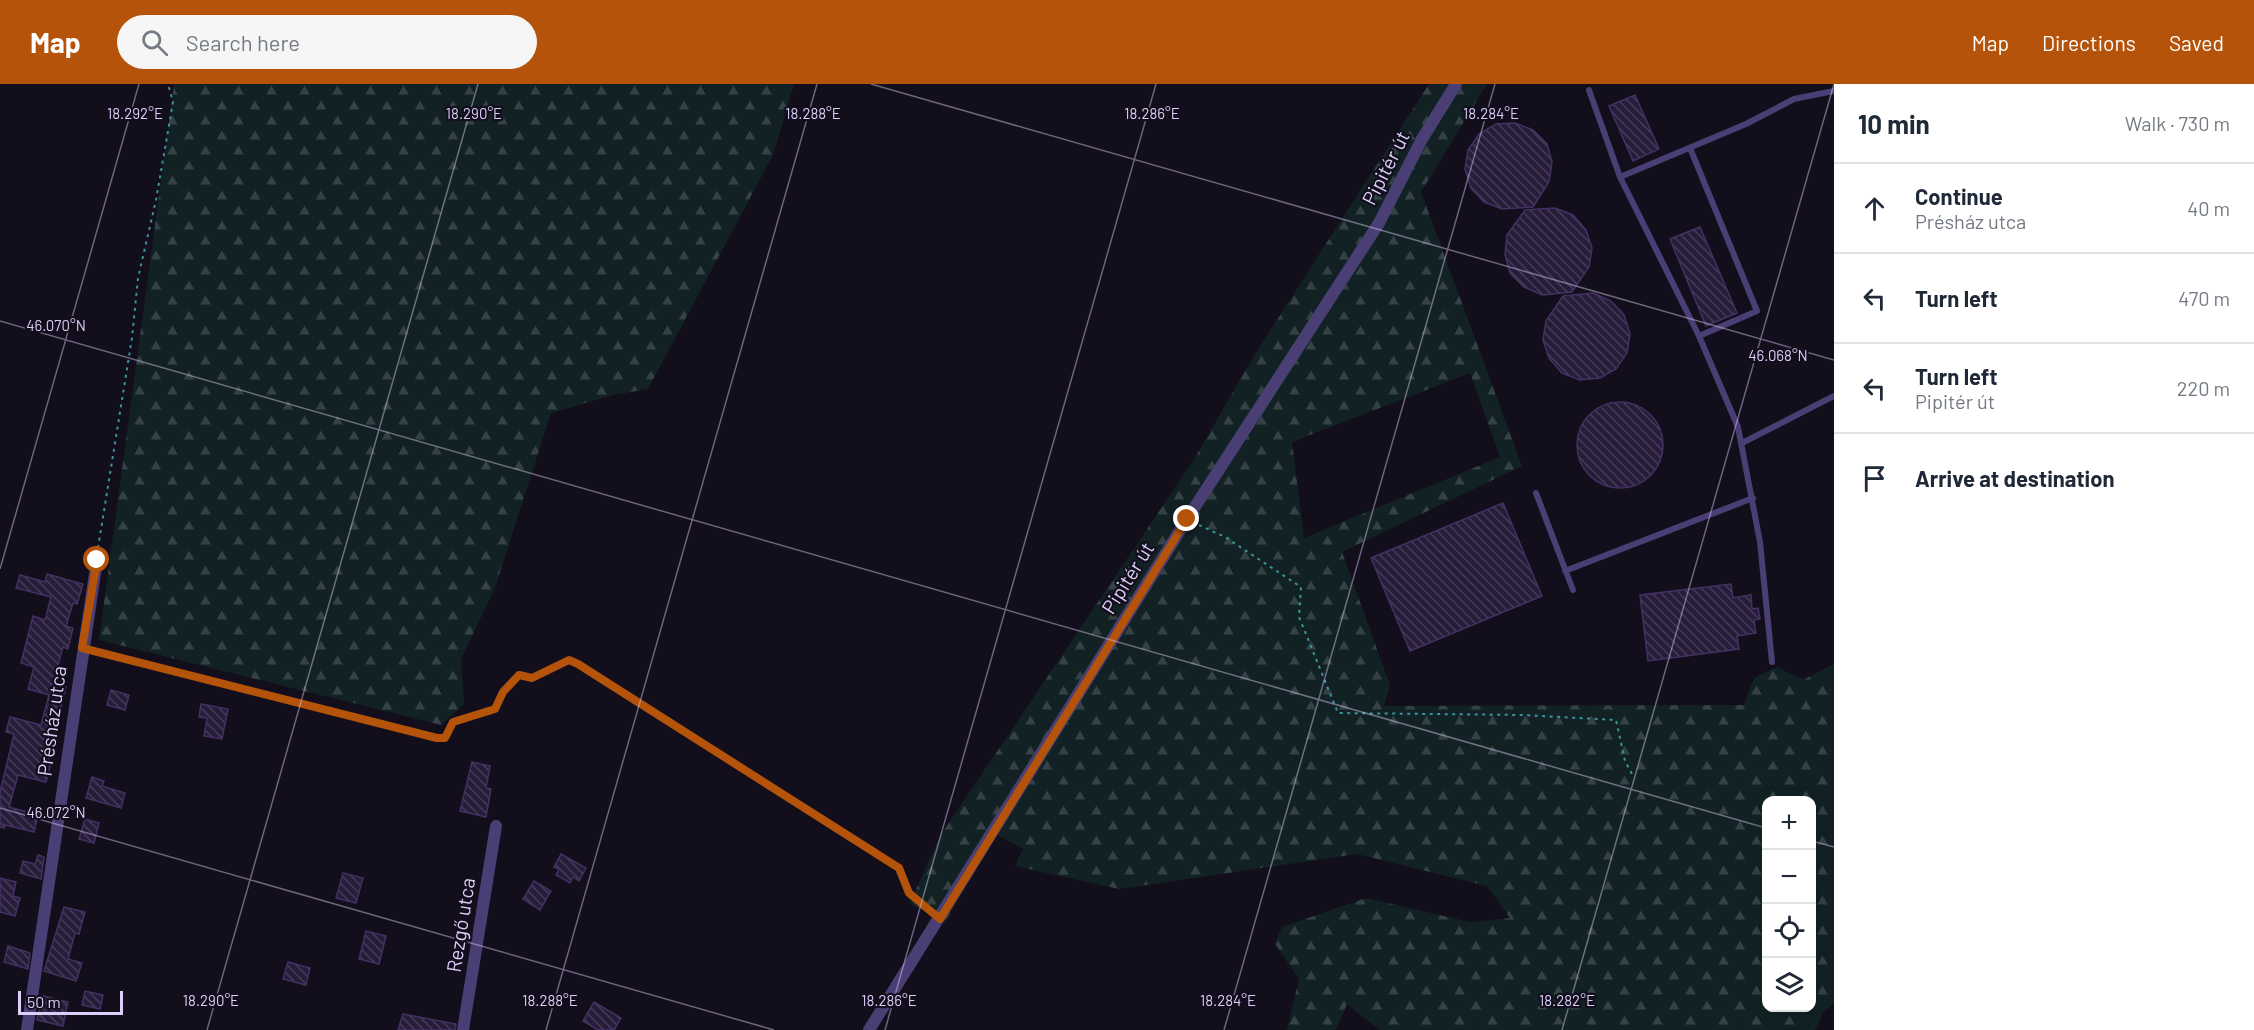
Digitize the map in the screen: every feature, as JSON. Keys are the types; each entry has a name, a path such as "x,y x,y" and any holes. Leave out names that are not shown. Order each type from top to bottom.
{"street":[{"name":"Pipitér út","path":"868,1030 940,919 1187,519 1379,223 1422,138 1456,84"},
{"name":"Présház utca","path":"27,1030 82,648 97,560"},
{"name":"Rezgő utca","path":"463,1030 496,826"}],"lane":[{"path":"1588,90 1620,177 1699,336 1734,415 1753,498 1772,662"},
{"path":"1620,177 1690,148 1794,99 1834,91"},
{"path":"1690,148 1756,311 1699,336"},
{"path":"1742,443 1834,396"},
{"path":"1536,493 1573,590"},
{"path":"1565,571 1753,498"}],"path":[{"path":"97,560 132,338 138,278 156,200 172,102 168,84"},
{"path":"1187,519 1225,537 1301,587 1299,617 1338,713 1522,715 1616,720 1625,761 1632,774"},
{"path":"82,648 437,738 445,738 453,722 495,709 503,692 519,675 532,678 569,660 899,868 909,893 940,919"}],"green space":[{"path":"174,84 794,84 773,155 648,389 613,395 551,413 495,588 461,659 464,704 441,725 99,640"},
{"path":"1429,84 1487,84 1421,192 1522,466 1342,552 1390,685 1384,706 1744,705 1754,678 1777,667 1803,680 1834,664 1834,1003 1823,1013 1815,1030 1380,1030 1347,1004 1336,1030 1287,1030 1299,979 1275,944 1282,927 1366,898 1470,922 1510,918 1487,886 1357,854 1119,889 1015,866 1023,849 997,835 944,924 910,903 940,836 1193,461 1255,354","holes":["1470,373 1500,457 1304,538 1292,442"]}],"building":[{"path":"1635,95 1659,149 1633,161 1609,106"},
{"path":"1515,123 1533,130 1547,144 1552,162 1549,182 1533,207 1502,209 1484,202 1471,188 1465,169 1468,150 1479,134 1496,124"},
{"path":"1555,208 1573,215 1586,230 1592,248 1589,267 1572,292 1542,295 1524,287 1510,273 1505,255 1507,235 1525,210"},
{"path":"1700,227 1737,313 1706,326 1670,239"},
{"path":"1593,293 1611,301 1624,315 1630,334 1627,353 1616,369 1600,378 1580,380 1562,373 1549,358 1543,340 1546,321 1563,296"},
{"path":"1620,402 1644,409 1656,421 1663,445 1656,469 1644,481 1620,488 1596,481 1584,469 1577,445 1584,421 1596,409"},
{"path":"1503,503 1542,596 1410,651 1371,558"},
{"path":"47,574 83,584 77,604 73,603 66,626 73,628 68,649 63,647 53,683 66,687 48,762 51,763 46,782 18,775 9,807 38,815 34,832 5,825 4,828 0,827 0,792 14,734 6,732 10,717 41,725 49,695 28,689 34,667 21,663 33,616 45,620 51,597 16,588 20,575 45,582"},
{"path":"1731,584 1733,598 1751,595 1752,609 1758,608 1760,619 1754,620 1756,633 1737,636 1739,649 1648,661 1640,595"},
{"path":"111,690 129,695 125,710 107,705"},
{"path":"201,704 228,709 222,739 204,736 207,718 199,717"},
{"path":"472,762 490,766 486,788 491,789 486,817 460,811"},
{"path":"92,777 104,781 102,786 125,793 121,808 86,798"},
{"path":"85,819 99,823 94,843 79,839"},
{"path":"561,854 586,868 579,881 573,877 570,883 556,875 559,869 554,867"},
{"path":"38,855 44,857 41,879 20,873 23,861 35,864"},
{"path":"343,873 363,878 356,903 336,898"},
{"path":"0,878 16,882 13,896 20,898 15,916 0,912"},
{"path":"534,881 551,891 540,910 523,899"},
{"path":"64,907 85,912 79,934 75,933 68,959 82,963 76,981 44,971"},
{"path":"366,931 386,936 379,964 359,959"},
{"path":"8,946 30,953 28,969 4,962"},
{"path":"288,962 310,968 306,985 283,979"},
{"path":"85,991 103,995 100,1009 82,1005"},
{"path":"43,996 68,1002 63,1026 37,1020"},
{"path":"594,1002 621,1018 614,1030 598,1030 583,1021"},
{"path":"403,1014 456,1024 455,1030 398,1030"}],"route":[{"path":"97,560 82,648 437,738 445,738 453,722 495,709 510,682 519,675 532,678 540,672 569,660 899,868 909,893 940,919 1187,519"}]}
